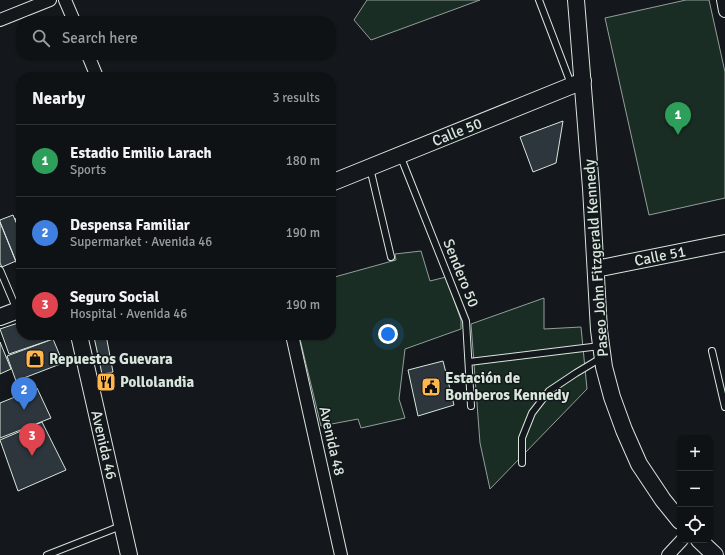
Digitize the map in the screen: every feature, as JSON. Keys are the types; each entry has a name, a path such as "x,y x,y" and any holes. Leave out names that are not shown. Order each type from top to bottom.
{"street":[{"path":"0,20 50,0"},
{"path":"65,0 72,16"},
{"name":"Paseo John Fitzgerald Kennedy","path":"576,0 577,84 591,188 601,352 612,397 624,430 638,461 663,500 677,516"},
{"path":"723,0 725,11"},
{"path":"90,60 95,72"},
{"name":"Calle 50","path":"336,181 577,84"},
{"name":"Calle 51","path":"596,268 725,242"},
{"path":"0,317 16,311"},
{"name":"Avenida 46","path":"80,340 129,555"},
{"name":"Avenida 48","path":"293,340 341,555"},
{"path":"668,555 679,543"},
{"path":"702,543 715,555"}],"lane":[{"path":"538,0 577,84"},
{"name":"Sendero 50","path":"400,155 466,321 471,406"},
{"path":"370,168 391,257"},
{"path":"0,270 16,304"},
{"path":"712,351 725,407"},
{"path":"469,362 601,352"},
{"path":"522,463 522,438 532,413 548,391 576,373 601,352"},
{"path":"47,555 122,526"}],"green space":[{"path":"367,0 480,0 371,40 354,20"},
{"path":"686,0 709,0 725,72 725,198 649,215 605,18"},
{"path":"421,251 430,281 446,277 461,320 461,329 405,349 399,399 405,418 361,428 358,419 321,426 300,340 336,340 336,277 396,260 395,254"},
{"path":"544,298 544,329 581,327 587,389 490,489 480,443 471,324"}],"building":[{"path":"563,121 556,163 533,172 520,137"},
{"path":"13,215 16,222 16,262 0,222 0,220"},
{"path":"0,222 16,261 2,267 0,263"},
{"path":"16,324 16,340 50,340 9,354 0,329"},
{"name":"Repuestos Guevara","path":"53,340 63,363 16,381 7,356"},
{"path":"95,340 107,340 113,372 102,374"},
{"path":"0,342 11,369 0,374"},
{"name":"Estación de Bomberos Kennedy","path":"443,361 454,405 418,416 408,370"},
{"path":"37,388 51,418 0,438 0,403"},
{"path":"42,422 66,470 18,491 0,440"}],"place":[{"name":"Estadio Emilio Larach","path":"678,135"},
{"name":"Repuestos Guevara","path":"35,359"},
{"name":"Pollolandia","path":"106,382"},
{"name":"Estación de Bomberos Kennedy","path":"431,387"},
{"name":"Despensa Familiar","path":"24,410"},
{"name":"Seguro Social","path":"32,456"}]}
